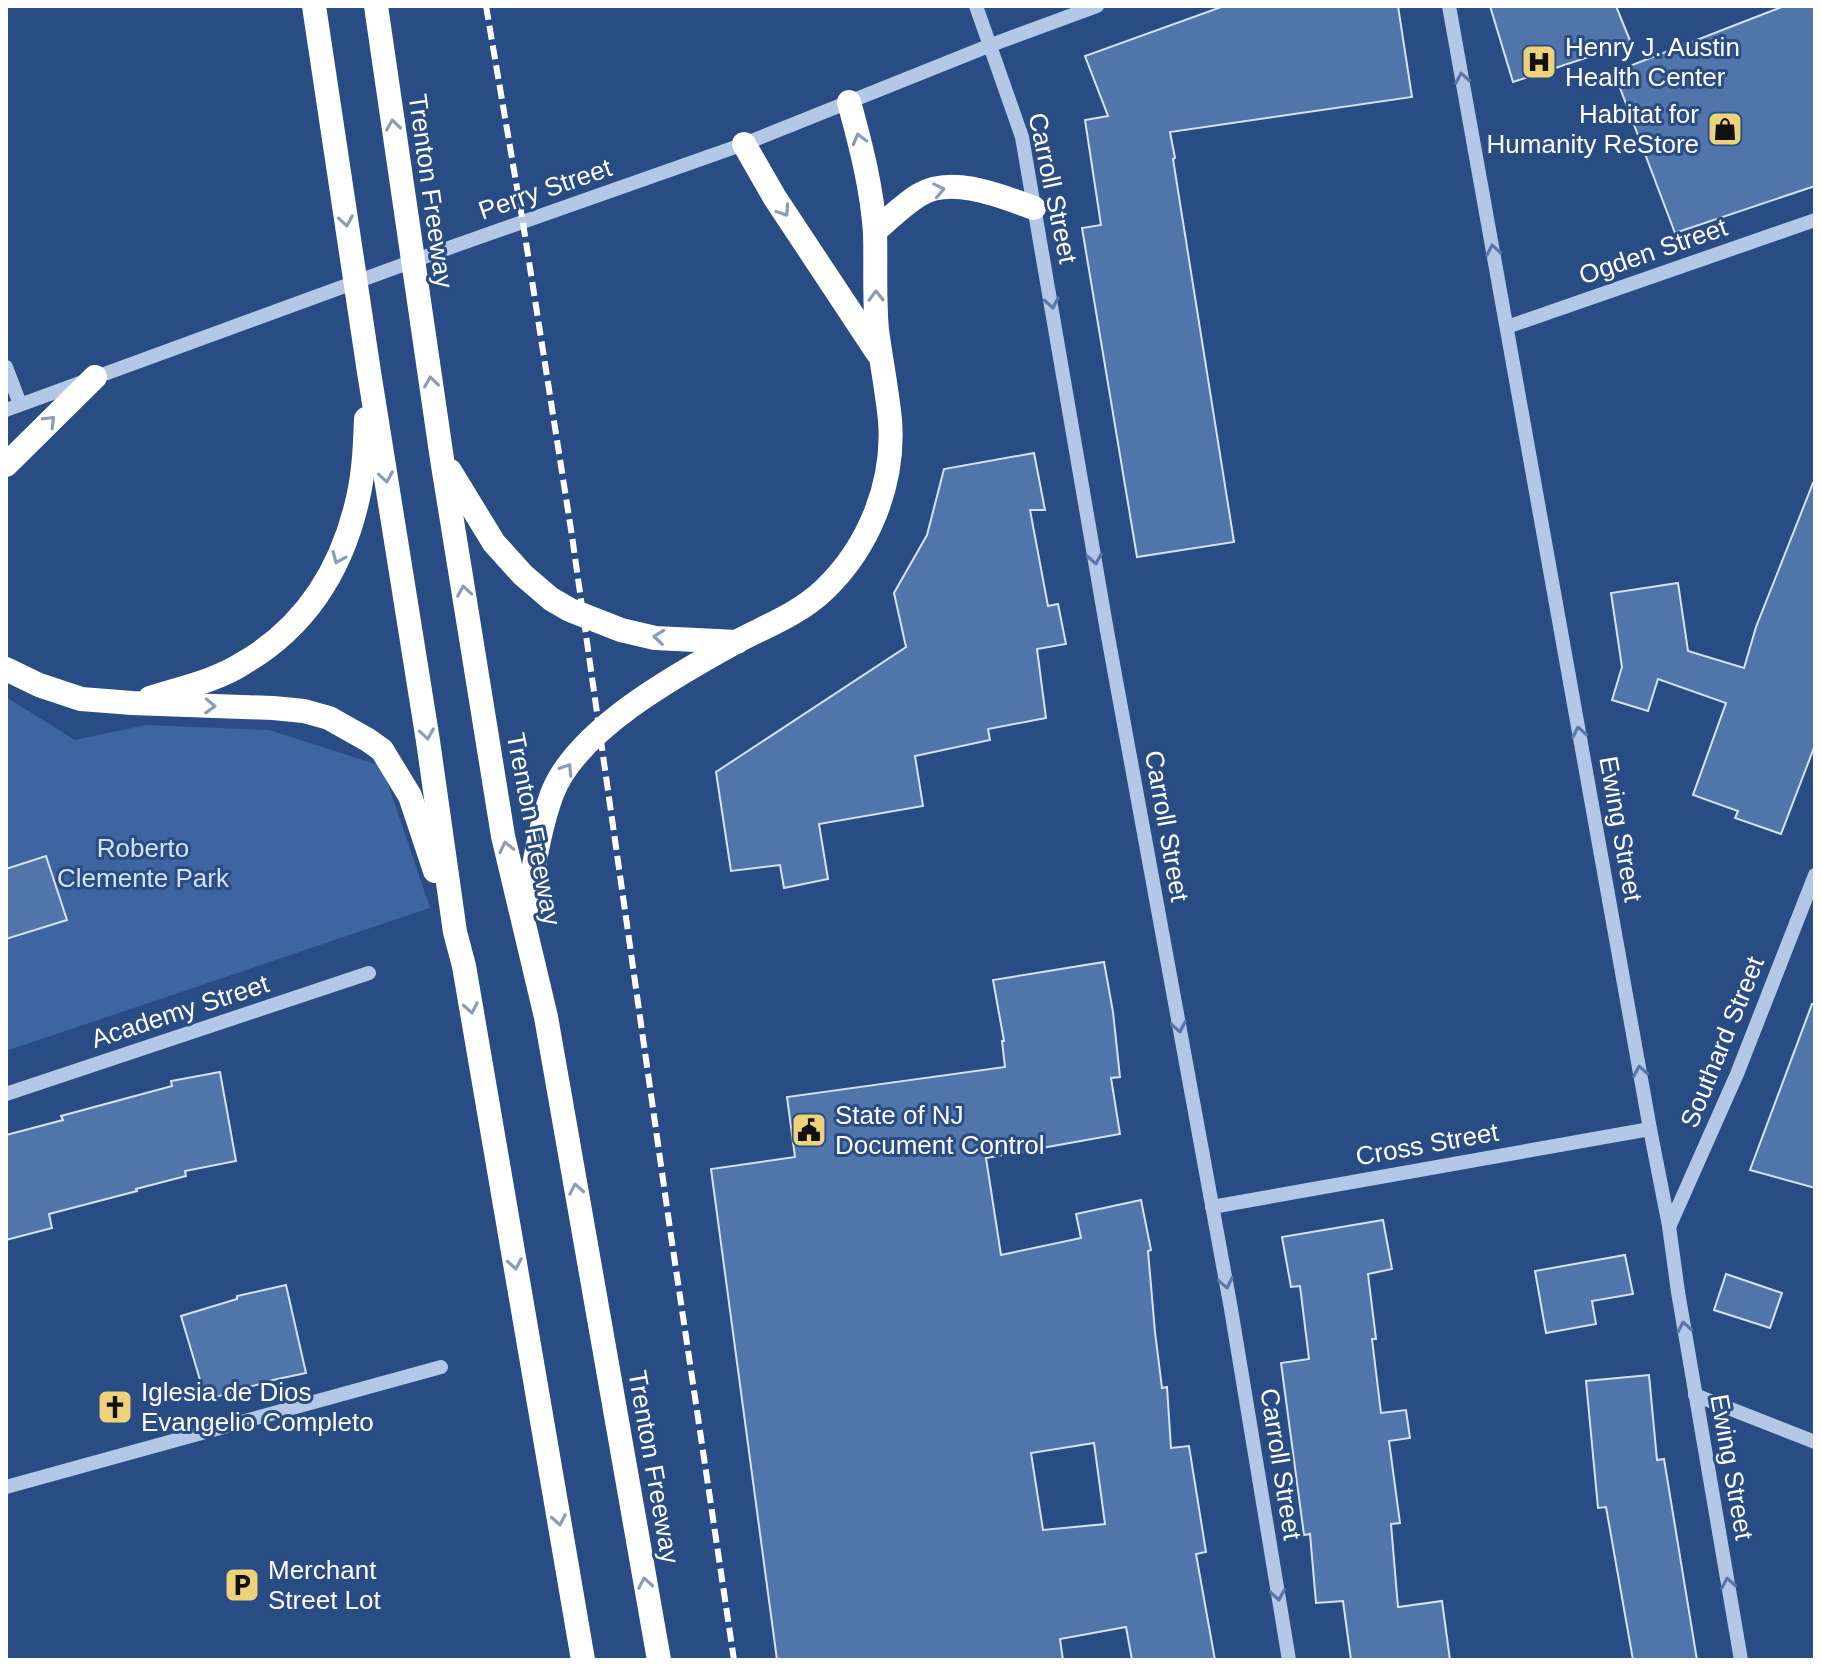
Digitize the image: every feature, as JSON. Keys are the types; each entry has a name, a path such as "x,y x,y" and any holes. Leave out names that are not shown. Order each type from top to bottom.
{"highway":[{"path":"314,6 455,932"},
{"name":"Trenton Freeway","path":"376,6 442,459 503,836 548,1032 659,1660"},
{"path":"524,923 539,841 553,792 572,761 650,692 804,607 849,562 868,532 883,492 890,458 890,422 877,329 875,231 869,176 849,102"},
{"path":"744,144 775,198 882,361"},
{"path":"875,231 920,194 940,188 956,187 995,194 1034,208"},
{"path":"132,703 201,682 241,665 276,641 317,598 347,537 358,498 364,463 369,372"},
{"path":"6,465 95,377"},
{"path":"442,459 494,543 523,575 551,599 621,630 655,638 737,642"},
{"path":"6,655 39,685"},
{"path":"6,669 39,685 81,699 304,711 329,718 382,750 410,796 464,966 583,1660"}],"street":[{"name":"Carroll Street","path":"976,6 1022,137 1107,631 1234,1325 1289,1660"},
{"name":"Perry Street","path":"13,407 744,144 1097,6"},
{"name":"Ewing Street","path":"1449,6 1669,1226 1741,1660"},
{"name":"Ogden Street","path":"1507,327 1815,220"},
{"path":"6,367 13,407"},
{"name":"Southard Street","path":"1669,1226 1737,1074 1815,875"},
{"name":"Academy Street","path":"6,1094 369,973"},
{"name":"Cross Street","path":"1212,1207 1650,1129"},
{"path":"6,1487 441,1367"},
{"path":"1695,1395 1815,1442"}],"green space":[{"name":"Roberto Clemente Park","path":"6,697 75,740 146,725 269,730 382,766 430,908 6,1051"}],"building":[{"path":"1224,6 1398,6 1412,97 1170,132 1234,542 1137,557 1082,228 1101,225 1085,120 1108,116 1085,56"},
{"name":"Henry J. Austin Health Center","path":"1490,6 1616,6 1631,43 1513,82"},
{"name":"Habitat for Humanity ReStore","path":"1784,6 1815,6 1815,186 1675,233 1614,72"},
{"path":"1034,453 1045,510 1030,510 1048,606 1058,604 1066,644 1037,649 1046,718 988,729 990,740 915,756 923,806 819,824 828,879 784,888 780,865 731,871 716,772 906,647 894,593 927,535 944,469"},
{"path":"1813,483 1815,745 1781,834 1735,818 1738,811 1693,795 1726,703 1658,679 1648,711 1612,700 1622,667 1611,593 1678,583 1688,651 1744,668 1756,627"},
{"path":"46,856 67,920 6,939 6,869"},
{"path":"1104,962 1120,1077 1111,1078 1120,1134 986,1158 1001,1255 1081,1238 1076,1214 1141,1200 1151,1250 1148,1251 1155,1332 1162,1388 1167,1387 1171,1448 1189,1446 1206,1552 1196,1554 1215,1660 1132,1660 1126,1627 1060,1639 1063,1660 777,1660 711,1169 795,1157 787,1097 1005,1067 1004,1041 993,980","holes":["1094,1443 1105,1524 1043,1530 1031,1453"]},
{"path":"1812,1004 1815,1004 1815,1188 1750,1170"},
{"path":"220,1072 236,1161 185,1171 186,1176 49,1214 52,1228 6,1240 6,1135 63,1120 61,1116 172,1086 171,1081"},
{"path":"1383,1220 1392,1269 1368,1274 1381,1413 1406,1410 1410,1438 1389,1441 1400,1523 1391,1524 1398,1607 1442,1601 1450,1660 1351,1660 1343,1601 1316,1603 1310,1534 1304,1535 1281,1363 1309,1359 1300,1286 1291,1287 1282,1237"},
{"path":"1625,1255 1633,1294 1592,1301 1596,1324 1546,1333 1535,1271"},
{"path":"1726,1274 1782,1293 1770,1328 1714,1310"},
{"path":"286,1285 306,1373 206,1400 181,1316 237,1299 237,1296"},
{"path":"1649,1375 1657,1460 1664,1459 1697,1660 1633,1660 1606,1507 1598,1508 1586,1381"}],"railway":[{"path":"486,6 572,536 734,1660"}],"place":[{"name":"Henry J. Austin Health Center","path":"1539,62"},
{"name":"Habitat for Humanity ReStore","path":"1725,129"},
{"name":"State of NJ Document Control","path":"809,1130"},
{"name":"Iglesia de Dios Evangelio Completo","path":"115,1407"},
{"name":"Merchant Street Lot","path":"242,1585"}]}
